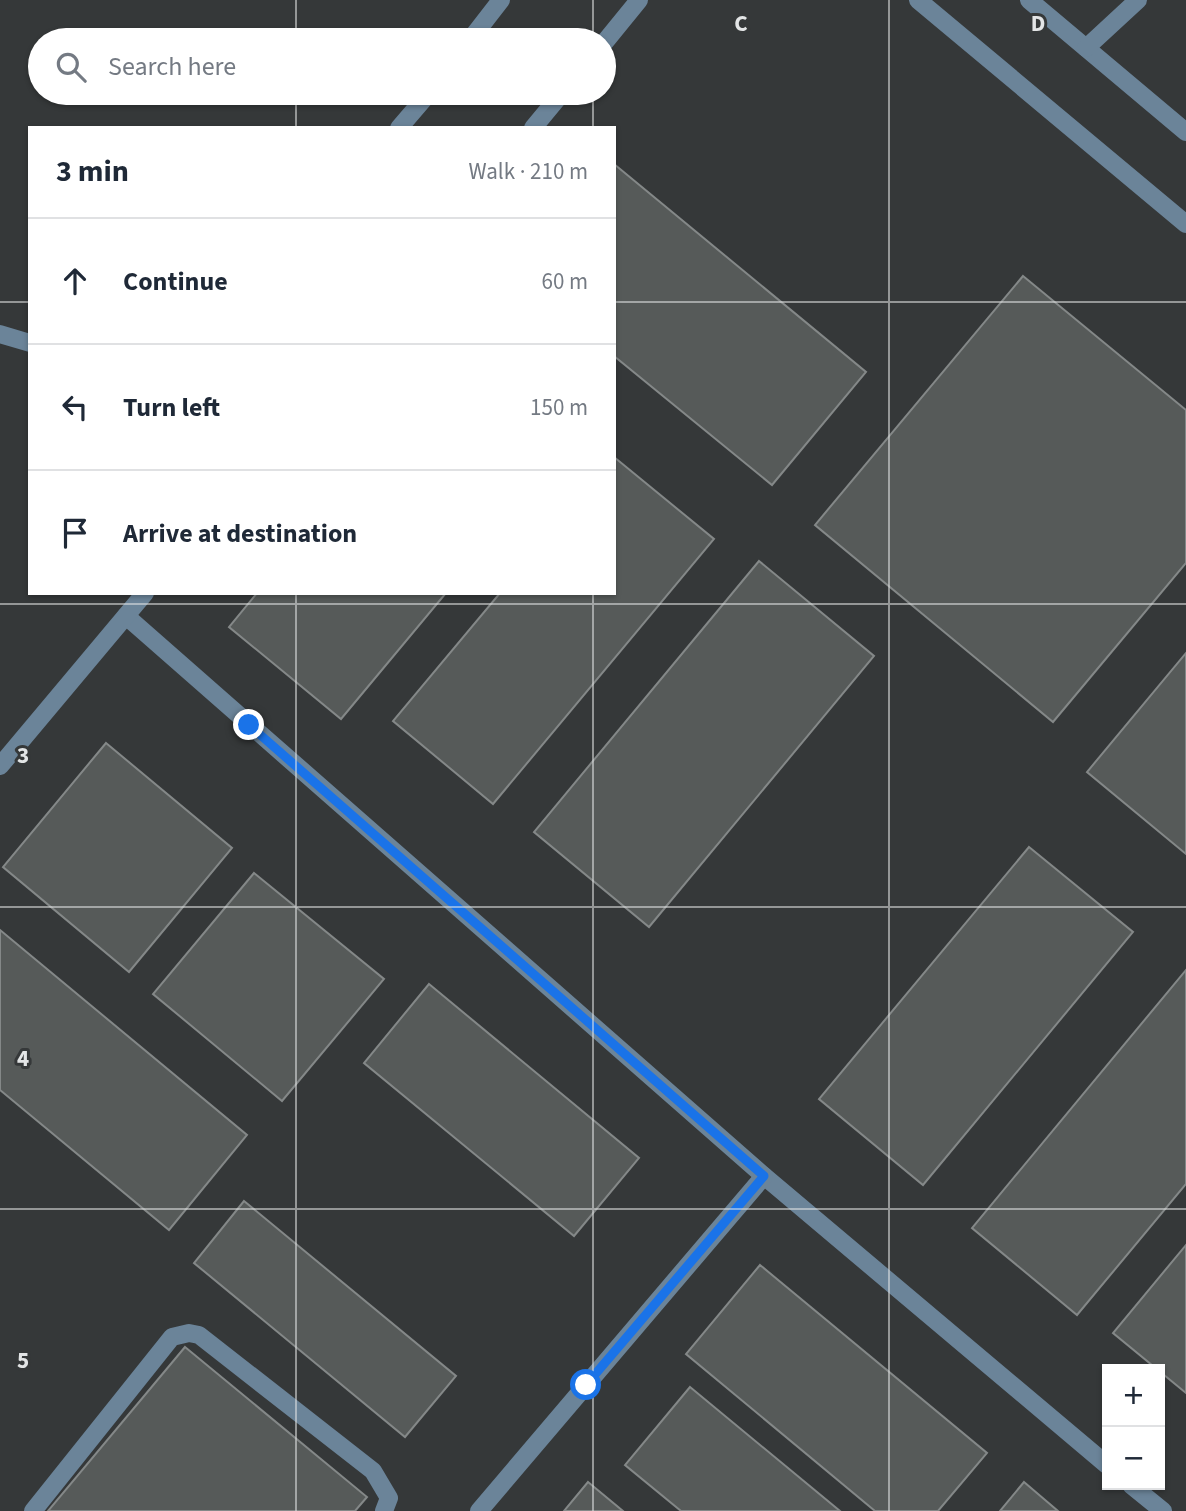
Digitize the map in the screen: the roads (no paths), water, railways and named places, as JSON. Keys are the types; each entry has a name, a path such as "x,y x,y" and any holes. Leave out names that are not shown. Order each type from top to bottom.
{"street":[{"path":"479,28 501,0"},
{"path":"616,28 639,0"},
{"path":"918,0 1186,224"},
{"path":"1030,0 1186,132"},
{"path":"1086,48 1138,0"},
{"path":"401,126 419,105"},
{"path":"535,126 552,105"},
{"path":"0,334 28,342"},
{"path":"0,766 143,595"},
{"path":"126,617 764,1176 1102,1461"},
{"path":"479,1511 764,1176"},
{"path":"33,1511 172,1337 189,1333 199,1335 373,1471 389,1498 384,1511"},
{"path":"1137,1490 1163,1511"}]}
